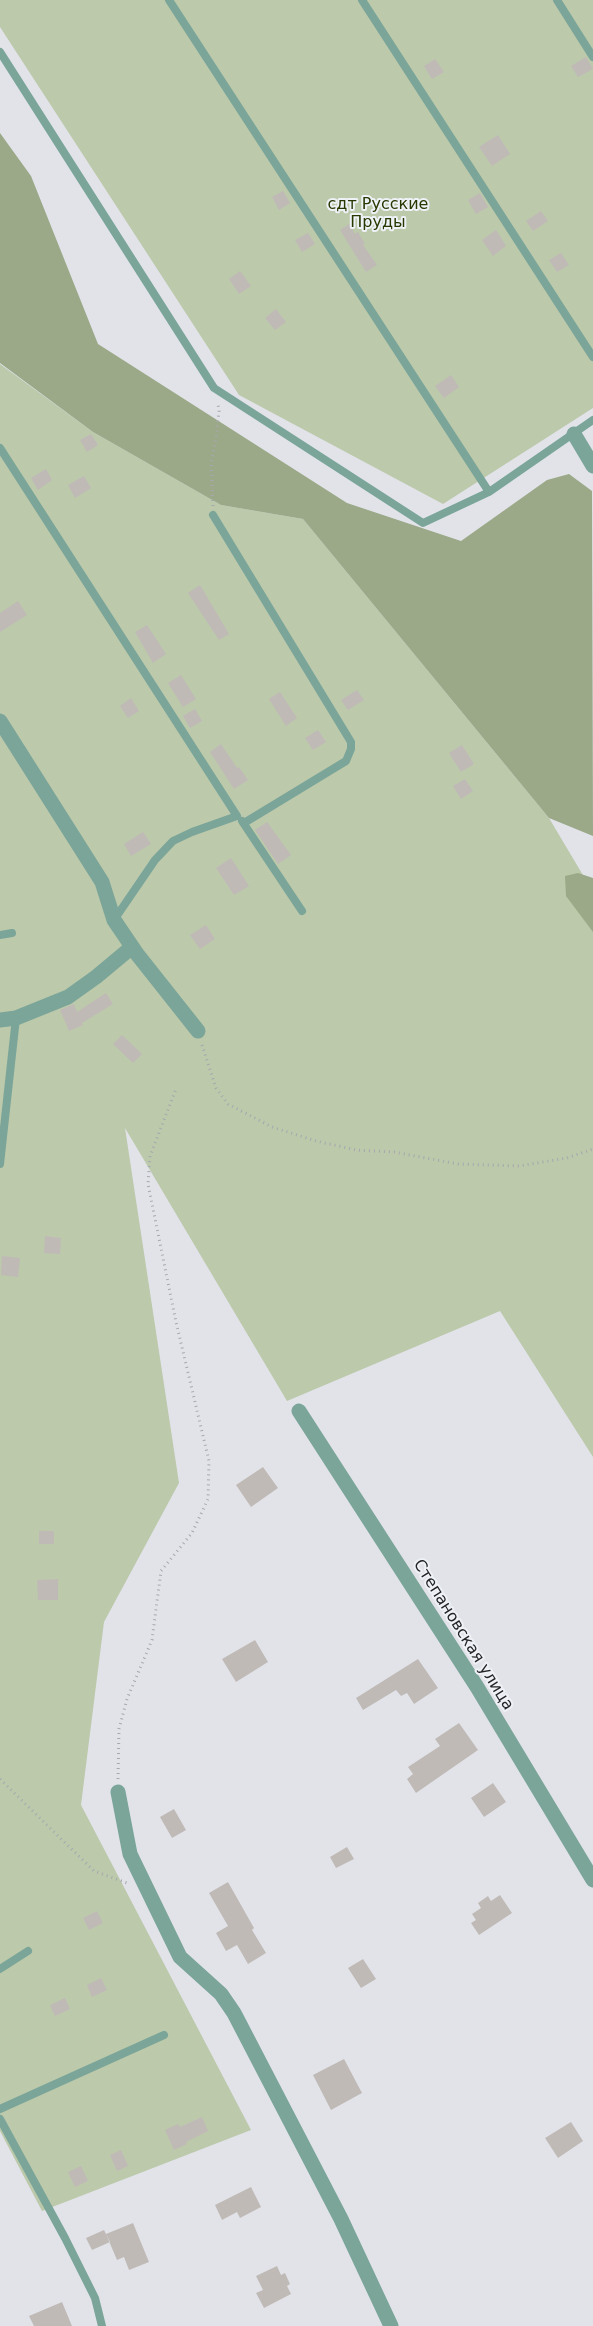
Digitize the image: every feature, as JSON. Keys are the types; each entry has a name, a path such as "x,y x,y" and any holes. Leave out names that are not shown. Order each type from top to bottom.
{"street":[{"path":"574,434 593,466"},
{"path":"0,721 102,882 114,920 132,947 198,1032"},
{"path":"0,1020 16,1018 68,996 96,977 132,947"},
{"name":"Степановская улица","path":"299,1411 477,1687 593,1880"},
{"path":"118,1792 130,1854 180,1957 221,1994 234,2012 341,2220 391,2326"}],"lane":[{"path":"169,0 490,492"},
{"path":"362,0 593,357"},
{"path":"557,0 593,57"},
{"path":"0,52 214,388 423,523 490,492 593,420"},
{"path":"0,448 237,816 244,823 302,911"},
{"path":"213,515 351,742 351,749 346,761 244,823"},
{"path":"114,920 156,860 173,841 237,816"},
{"path":"0,935 12,933"},
{"path":"0,1164 16,1018"},
{"path":"0,1969 28,1952"},
{"path":"0,2109 164,2035"},
{"path":"0,2119 70,2247 95,2298 102,2326"}],"path":[{"path":"213,515 210,463 216,439 219,411 214,388"},
{"path":"198,1032 216,1088 228,1104 272,1127 316,1142 356,1150 394,1152 467,1164 519,1166 568,1158 593,1149"},
{"path":"118,1792 119,1729 127,1699 152,1640 161,1571 192,1533 208,1499 209,1461 176,1322 148,1184 150,1156 176,1089"},
{"path":"0,1779 94,1871 133,1885 145,1886"}],"green space":[{"name":"сдт Русские Пруды","path":"0,0 593,0 593,408 443,504 239,395 0,27"},
{"path":"0,133 31,176 98,344 347,503 461,541 547,480 569,474 592,491 593,836 549,818 303,519 221,505 93,432 0,363"},
{"path":"0,364 93,432 221,505 303,519 549,818 593,892 593,1457 500,1311 287,1401 125,1128 179,1483 104,1622 81,1805 251,2130 42,2211 0,2131"},
{"path":"578,873 593,878 593,932 566,896 565,876"}],"building":[{"path":"586,57 593,69 578,77 571,66"},
{"path":"435,59 444,72 432,79 424,66"},
{"path":"498,135 510,154 492,166 479,147"},
{"path":"283,191 290,203 279,210 272,197"},
{"path":"480,193 488,207 476,214 468,200"},
{"path":"541,211 548,221 533,231 526,221"},
{"path":"349,224 355,234 358,232 365,244 363,245 377,265 366,272 340,230"},
{"path":"496,230 506,246 493,256 482,240"},
{"path":"308,233 315,244 302,252 295,240"},
{"path":"561,253 569,265 557,272 549,260"},
{"path":"240,271 251,286 239,294 229,279"},
{"path":"276,309 286,322 275,330 265,318"},
{"path":"451,375 459,387 444,398 435,386"},
{"path":"91,434 98,445 87,452 80,440"},
{"path":"46,469 52,480 38,490 31,478"},
{"path":"84,476 91,488 75,498 68,485"},
{"path":"200,585 229,634 219,640 188,593"},
{"path":"18,601 27,615 0,632 0,613"},
{"path":"147,625 166,654 153,663 135,632"},
{"path":"181,675 196,699 183,707 168,683"},
{"path":"357,690 364,700 348,710 341,700"},
{"path":"280,692 297,718 286,726 269,699"},
{"path":"131,698 139,711 128,718 120,706"},
{"path":"195,709 202,721 190,728 183,716"},
{"path":"318,730 326,742 313,750 305,738"},
{"path":"221,744 237,768 239,767 248,780 234,789 210,752"},
{"path":"462,745 474,764 461,772 449,753"},
{"path":"465,779 473,791 461,799 453,786"},
{"path":"267,822 291,855 278,864 255,830"},
{"path":"143,832 151,844 131,856 124,844"},
{"path":"231,858 249,886 234,895 216,868"},
{"path":"206,925 215,939 200,949 190,935"},
{"path":"106,993 113,1004 82,1023 83,1025 69,1031 60,1010 74,1004 77,1012"},
{"path":"122,1035 142,1054 133,1063 113,1044"},
{"path":"45,1236 61,1238 60,1254 44,1253"},
{"path":"2,1256 20,1258 18,1277 1,1275"},
{"path":"263,1467 278,1488 251,1507 236,1485"},
{"path":"39,1531 54,1531 54,1544 39,1544"},
{"path":"58,1579 58,1600 38,1600 37,1580"},
{"path":"255,1640 268,1662 236,1682 222,1659"},
{"path":"418,1659 438,1688 414,1704 407,1693 401,1696 396,1690 363,1710 356,1698"},
{"path":"459,1723 478,1750 416,1793 407,1779 413,1774 408,1767 440,1746 435,1739"},
{"path":"493,1783 506,1802 484,1817 471,1798"},
{"path":"174,1809 186,1830 172,1838 160,1817"},
{"path":"347,1847 354,1859 336,1868 330,1857"},
{"path":"228,1882 266,1953 248,1964 237,1945 226,1951 216,1933 228,1926 209,1893"},
{"path":"500,1895 512,1913 479,1935 471,1923 476,1920 472,1914 481,1908 478,1903 488,1896 491,1901"},
{"path":"97,1911 103,1923 89,1930 83,1918"},
{"path":"363,1959 376,1979 361,1988 348,1968"},
{"path":"101,1978 107,1990 92,1997 87,1985"},
{"path":"65,1998 70,2009 55,2016 50,2005"},
{"path":"344,2059 362,2093 331,2110 313,2075"},
{"path":"202,2117 208,2131 174,2150 165,2130 178,2124 180,2127"},
{"path":"571,2122 583,2141 558,2158 545,2138"},
{"path":"121,2150 128,2166 117,2171 110,2155"},
{"path":"81,2166 88,2181 75,2187 68,2172"},
{"path":"251,2187 261,2207 240,2218 237,2212 222,2220 215,2205"},
{"path":"133,2223 149,2262 129,2270 124,2257 117,2260 106,2234"},
{"path":"104,2230 110,2242 92,2250 86,2238"},
{"path":"277,2266 281,2275 285,2273 290,2284 287,2286 291,2294 264,2308 256,2293 263,2290 256,2276"},
{"path":"62,2302 72,2326 34,2326 29,2316"}]}
